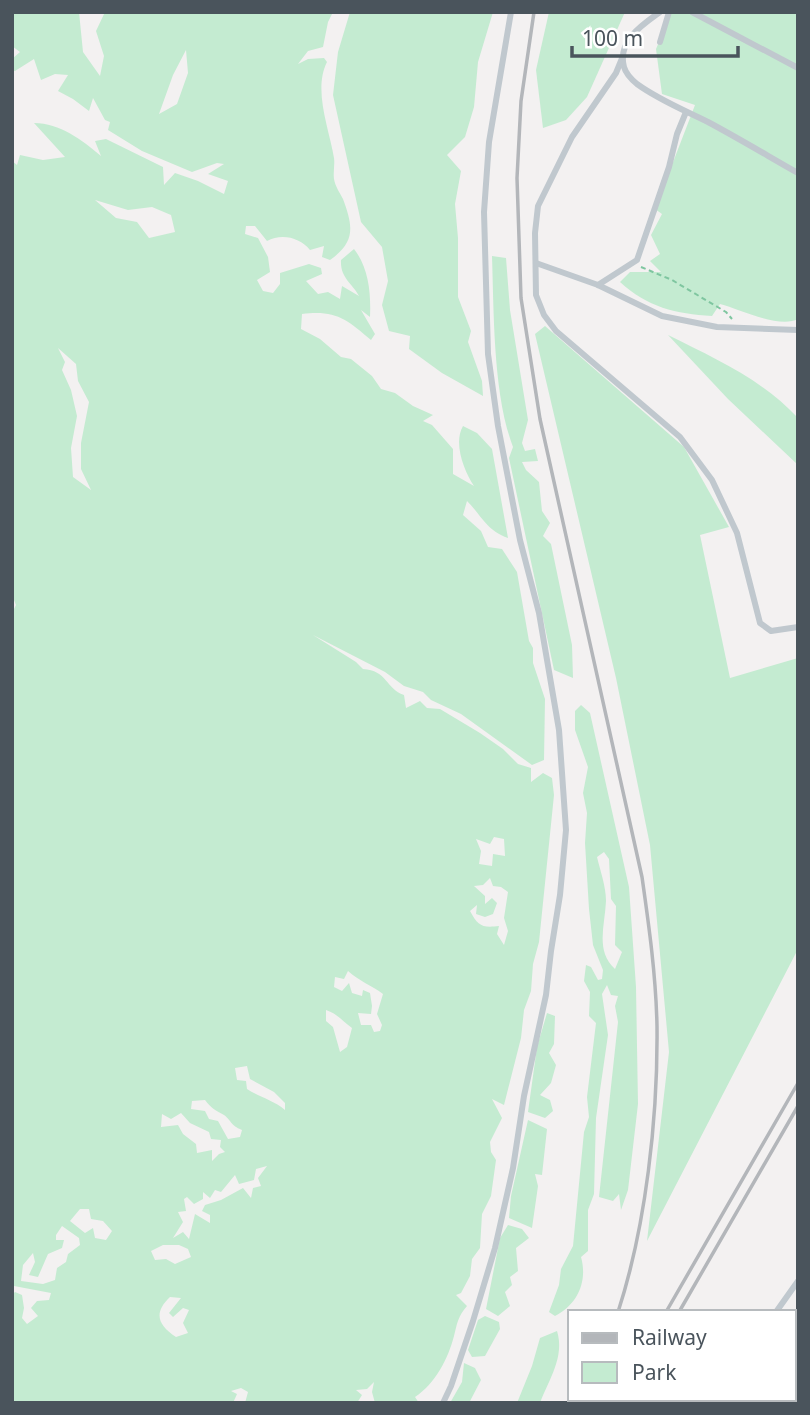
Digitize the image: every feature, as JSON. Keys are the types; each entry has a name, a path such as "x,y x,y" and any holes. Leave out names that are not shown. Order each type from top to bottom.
{"lane":[{"path":"443,1403 473,1321 495,1248 513,1168 524,1096 546,995 566,830 564,778 557,718 539,613 520,540 498,426 488,354 485,198 489,142 510,12"},
{"path":"660,12 632,36 616,73 555,167 538,206 535,233 536,295 544,315 556,331 680,437 712,480 737,533 760,623 771,631 798,628"},
{"path":"660,42 669,12"},
{"path":"692,12 798,68"},
{"path":"623,55 628,76 635,83 798,173"},
{"path":"598,285 637,260 685,113"},
{"path":"536,263 598,285 663,316 718,327 798,330"},
{"path":"777,1310 798,1282"}],"path":[{"path":"637,260 641,267 672,280 726,312 741,329"}],"green space":[{"path":"12,12 79,12 83,52 100,76 104,56 96,31 105,12 333,12 323,47 308,51 298,64 308,59 324,58 327,62 321,85 323,109 334,158 335,182 349,217 350,233 344,247 330,260 322,257 324,246 310,250 296,239 284,237 267,241 255,226 246,226 245,234 258,238 268,257 270,272 257,280 263,291 273,293 280,284 280,273 309,264 321,268 322,274 306,281 318,294 328,292 340,299 342,286 359,296 344,276 341,266 341,260 354,249 363,264 368,282 370,317 361,310 375,334 371,340 347,321 324,313 302,314 301,329 320,339 341,357 351,359 372,376 381,389 395,393 413,406 433,415 423,421 432,425 453,449 453,474 474,486 463,465 459,448 463,426 477,433 492,449 508,538 489,527 467,501 463,515 481,531 488,547 502,549 517,572 529,641 533,648 533,663 545,699 544,760 532,765 461,714 431,700 423,692 404,686 385,672 313,635 363,669 382,676 393,689 404,695 406,708 420,701 427,708 440,709 503,749 518,764 531,768 531,782 543,773 552,778 554,795 539,942 533,964 531,991 524,1010 521,1038 504,1105 492,1099 502,1118 490,1142 491,1152 496,1160 491,1196 482,1214 480,1248 472,1259 470,1276 461,1293 456,1295 467,1306 460,1317 440,1370 429,1385 415,1397 419,1403 375,1403 372,1392 374,1382 367,1389 356,1390 362,1395 357,1403 245,1403 248,1392 241,1388 231,1391 237,1394 233,1403 12,1403 12,1295 15,1292 22,1295 22,1318 27,1324 38,1316 31,1308 37,1301 49,1300 51,1293 14,1286 12,1273 12,613 16,605 12,595 12,161 17,165 20,155 43,160 65,157 34,123 53,126 70,134 101,156 95,141 106,139 163,167 164,185 175,173 224,194 228,181 208,174 224,164 217,163 192,172 142,151 108,130 110,122 105,120 93,98 89,111 58,91 68,75 55,74 41,80 34,59 15,71 12,70 12,59 20,52 12,46","holes":["186,50 188,73 177,104 159,114 173,75","95,200 128,210 152,207 171,215 175,232 149,238 137,222 116,218","58,348 76,364 78,381 89,402 81,443 81,469 91,490 73,477 71,448 77,416 71,390 62,370 65,362","494,837 504,839 505,856 493,854 492,866 479,864 481,851 476,839 490,844","490,878 493,886 508,892 504,918 508,931 504,945 497,934 499,926 481,925 470,911 477,905 476,914 485,917 493,914 497,903 492,898 485,904 485,896 474,886 483,885","348,971 383,994 377,1014 382,1025 380,1031 374,1032 371,1025 361,1025 358,1013 371,1014 370,993 363,990 362,996 352,993 349,983 342,991 334,987 335,977 344,979","326,1010 352,1028 347,1047 340,1052 333,1027 326,1021","247,1066 250,1079 274,1092 285,1103 285,1110 247,1089 246,1081 237,1080 235,1068","205,1100 242,1130 240,1137 228,1139 218,1121 209,1119 205,1111 191,1109 192,1101","181,1113 190,1123 209,1132 211,1139 221,1140 220,1147 225,1152 212,1161 212,1150 197,1153 196,1144 183,1134 178,1125 161,1127 162,1114 171,1119","267,1166 258,1178 261,1186 253,1188 251,1198 243,1188 205,1205 202,1211 210,1215 210,1223 195,1214 189,1239 183,1232 173,1238 183,1222 178,1212 186,1211 184,1199 187,1197 194,1204 203,1199 203,1192 210,1198 215,1190 221,1192 235,1175 239,1184 254,1180 256,1169","80,1209 89,1209 91,1219 103,1221 112,1231 106,1240 95,1238 93,1228 85,1233 70,1221","62,1226 79,1238 80,1245 68,1254 66,1262 57,1268 55,1280 43,1284 21,1281 23,1265 33,1253 35,1262 29,1275 38,1277 48,1254 62,1248 64,1240 56,1240","163,1245 179,1245 188,1249 191,1257 175,1264 166,1259 155,1260 151,1251","170,1297 181,1298 169,1313 173,1317 183,1308 189,1310 183,1323 188,1333 176,1337 165,1328 160,1314 161,1308"]},
{"path":"350,12 493,12 478,62 474,107 465,137 447,155 461,171 455,204 458,297 471,331 468,342 482,381 483,396 442,373 409,349 410,336 389,331 382,305 388,281 382,247 361,222 333,95 338,52"},
{"path":"549,12 625,12 587,97 566,120 543,128 536,70"},
{"path":"672,12 798,12 798,319 781,322 770,320 720,304 712,316 674,311 641,298 620,282 630,272 661,272 650,261 660,254 651,235 662,214 655,209 695,105 662,94 656,49"},
{"path":"492,256 506,258 510,310 528,420 522,443 525,451 535,449 538,461 522,462 526,470 539,482 542,511 550,523 543,536 551,544 572,645 573,678 554,670 509,458 513,447 506,426 498,379"},
{"path":"545,326 684,447 729,527 700,535 730,678 798,658 798,949 647,1241 669,1052 650,845 616,678 535,334"},
{"path":"668,335 753,381 798,418 798,465 728,399"},
{"path":"581,705 590,713 629,887 636,987 638,1104 628,1190 621,1210 619,1194 613,1201 599,1197 618,1022 615,1006 618,996 611,995 607,985 602,994 608,1035 596,1118 594,1194 588,1210 588,1251 581,1257 583,1275 579,1292 569,1306 555,1316 549,1312 559,1285 561,1269 573,1246 584,1132 589,1117 587,1097 596,1023 589,1016 590,992 584,981 586,965 591,967 598,980 602,979 603,970 593,945 589,909 585,843 587,813 583,793 588,767 575,730 575,711","holes":["604,852 609,859 611,899 616,906 615,945 622,952 615,969 603,946 606,895 597,857"]},
{"path":"547,1013 555,1016 554,1044 549,1053 556,1065 551,1083 540,1095 550,1100 553,1111 545,1118 528,1112 537,1047"},
{"path":"528,1120 547,1129 542,1175 535,1174 538,1186 532,1228 509,1218 511,1196"},
{"path":"508,1225 522,1229 529,1238 516,1248 518,1271 510,1277 512,1285 505,1292 510,1306 498,1316 486,1309 500,1238"},
{"path":"485,1316 499,1322 500,1329 485,1356 472,1357 468,1350 478,1320"},
{"path":"557,1331 558,1359 540,1403 517,1403 540,1338"},
{"path":"464,1363 475,1368 481,1380 469,1403 450,1403 462,1382"}],"railway":[{"path":"534,12 521,101 517,178 521,298 540,419 642,877 655,989 657,1061 648,1171 636,1244 619,1310"},
{"path":"667,1310 798,1083"},
{"path":"680,1310 798,1106"}]}
